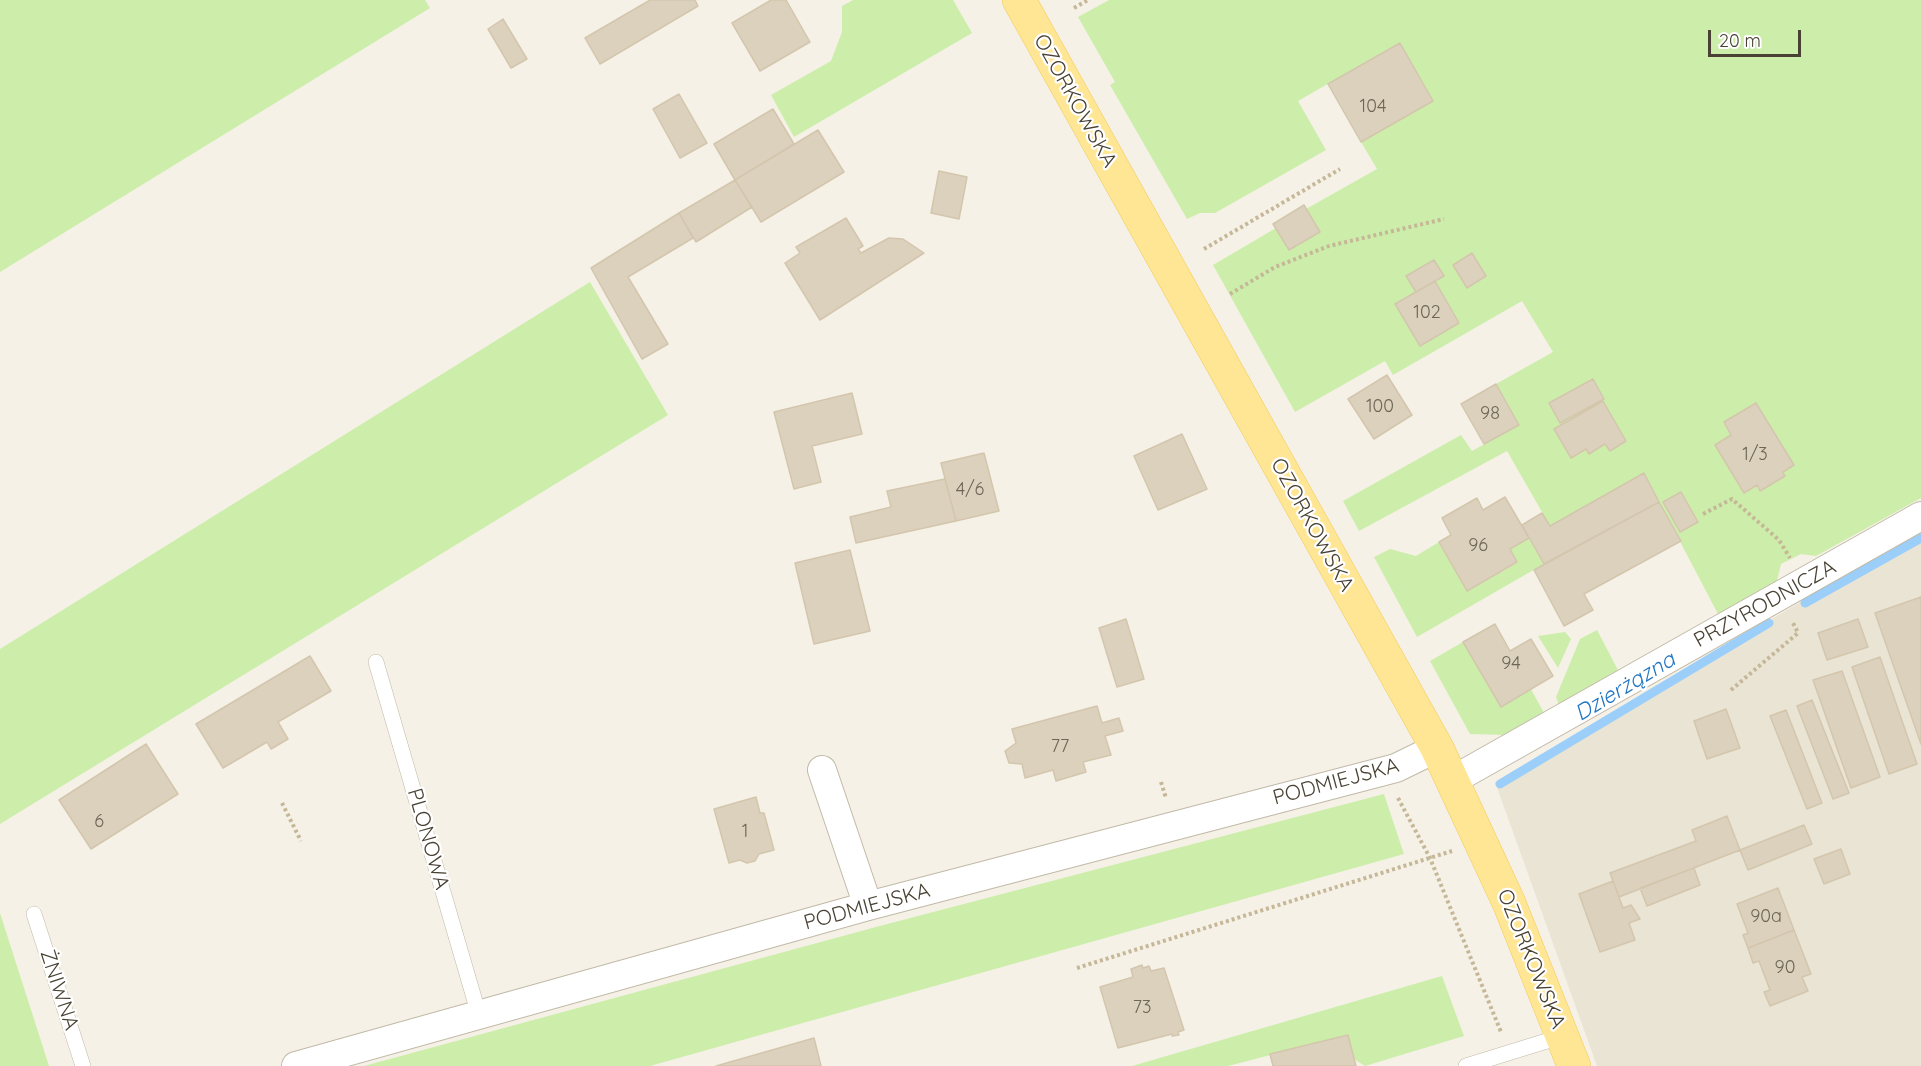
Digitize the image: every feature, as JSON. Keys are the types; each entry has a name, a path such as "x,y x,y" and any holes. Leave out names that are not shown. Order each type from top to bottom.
{"main road":[{"name":"OZORKOWSKA","path":"1019,0 1437,748 1481,841 1569,1051"}],"street":[{"name":"PRZYRODNICZA","path":"1453,780 1921,516"},
{"name":"PODMIEJSKA","path":"296,1066 868,906 1396,768 1437,748"},
{"path":"822,770 868,906"}],"lane":[{"name":"PLONOWA","path":"376,663 479,1015"},
{"name":"ŻNIWNA","path":"34,915 83,1066"},
{"path":"1466,1066 1509,1053 1569,1051"}],"path":[{"path":"1074,8 1088,0"},
{"path":"1204,249 1340,169"},
{"path":"1230,294 1275,267 1329,246 1444,219"},
{"path":"1703,514 1732,499 1779,540 1803,582"},
{"path":"1731,690 1798,633 1778,597"},
{"path":"1383,771 1430,858 1509,1053"},
{"path":"282,803 301,841"},
{"path":"1077,968 1481,841"}],"shaded area":[{"path":"1921,531 1921,1066 1597,1066 1495,782"}],"green space":[{"path":"0,0 425,0 430,8 0,272"},
{"path":"853,0 953,0 972,33 794,137 771,95 831,61 842,32 842,6"},
{"path":"1109,0 1921,0 1921,498 1816,556 1801,554 1781,564 1777,581 1718,614 1644,473 1550,526 1507,451 1359,531 1343,501 1461,435 1472,451 1519,425 1496,384 1553,352 1522,301 1393,375 1385,361 1295,412 1213,265 1276,228 1289,250 1319,232 1306,209 1377,169 1361,142 1433,101 1399,43 1298,101 1326,150 1215,213 1200,213 1187,219 1110,85 1115,82 1078,17","holes":["1471,253 1486,276 1467,288 1453,265","1406,276 1444,276 1435,281 1459,323 1420,346 1396,304 1416,292","1756,403 1794,465 1783,472 1785,476 1760,490 1715,445 1731,435 1724,422","1681,492 1697,522 1680,532 1663,502"]},
{"path":"590,282 668,415 0,824 0,649"},
{"path":"1529,538 1544,564 1417,637 1374,557 1390,549 1416,556 1439,542 1467,591 1517,563 1510,549"},
{"path":"1597,630 1618,670 1559,705 1556,697 1580,639"},
{"path":"1565,632 1571,639 1558,668 1538,636"},
{"path":"1463,642 1501,706 1531,689 1544,713 1507,735 1470,734 1430,661"},
{"path":"1384,794 1404,854 650,1066 364,1066 876,927"},
{"path":"0,913 49,1066 0,1066"},
{"path":"1442,976 1464,1036 1365,1066 1354,1059 1348,1035 1228,1066 1132,1066"}],"building":[{"path":"650,0 695,0 698,6 600,64 585,38"},
{"path":"771,0 786,0 810,42 760,71 732,23"},
{"path":"503,19 527,59 511,68 488,29"},
{"path":"1400,43 1433,101 1361,142 1328,84"},
{"path":"679,94 707,143 680,158 653,109"},
{"path":"773,109 794,144 735,180 714,144"},
{"path":"818,130 844,172 761,222 735,180"},
{"path":"939,171 967,177 959,219 931,213"},
{"path":"735,180 752,207 696,242 679,213"},
{"path":"1304,205 1320,232 1289,250 1273,224"},
{"path":"679,213 693,238 628,277 668,344 642,359 591,268"},
{"path":"846,218 863,246 858,249 861,253 889,238 903,239 924,253 820,320 785,263 800,253 796,247"},
{"path":"1472,253 1486,276 1467,288 1453,265"},
{"path":"1434,260 1444,276 1416,292 1406,276"},
{"path":"1435,281 1459,323 1420,346 1395,304"},
{"path":"1387,375 1412,415 1374,439 1348,399"},
{"path":"1593,379 1604,399 1560,423 1549,403"},
{"path":"1496,384 1519,425 1484,444 1461,404"},
{"path":"852,393 862,434 812,446 821,482 794,489 774,412"},
{"path":"1603,401 1626,441 1610,451 1605,444 1589,454 1586,449 1571,458 1554,429"},
{"path":"1756,403 1794,465 1783,472 1785,476 1760,491 1757,485 1744,493 1715,445 1731,435 1724,422"},
{"path":"1182,434 1207,489 1158,510 1134,456"},
{"path":"984,453 999,511 956,521 941,463"},
{"path":"1644,473 1659,502 1544,564 1522,525 1542,513 1550,526"},
{"path":"945,479 956,521 856,543 850,517 891,507 887,491"},
{"path":"1681,492 1698,522 1680,532 1663,502"},
{"path":"1505,497 1529,538 1510,549 1517,562 1467,591 1439,542 1451,535 1442,518 1477,498 1483,510"},
{"path":"1659,502 1681,541 1584,594 1593,610 1564,626 1534,570"},
{"path":"850,550 870,631 814,644 795,563"},
{"path":"1921,597 1921,744 1875,613"},
{"path":"1126,619 1144,679 1117,687 1099,628"},
{"path":"1858,619 1868,647 1827,660 1818,633"},
{"path":"1495,624 1510,651 1531,639 1553,676 1501,707 1463,642"},
{"path":"310,656 331,691 278,722 288,739 271,749 267,742 223,768 196,724"},
{"path":"1880,657 1917,764 1889,774 1852,667"},
{"path":"1842,671 1880,777 1851,788 1813,680"},
{"path":"1812,700 1849,793 1833,799 1797,706"},
{"path":"1097,706 1102,723 1119,718 1123,731 1105,736 1111,755 1083,762 1086,772 1056,781 1053,770 1025,778 1022,764 1009,763 1005,751 1016,743 1012,729"},
{"path":"1726,709 1740,748 1707,759 1694,721"},
{"path":"1786,710 1822,803 1807,809 1770,716"},
{"path":"146,744 178,794 91,849 59,800"},
{"path":"756,797 760,813 764,813 774,850 759,854 755,861 747,863 740,860 729,863 714,809"},
{"path":"1727,816 1740,850 1619,897 1610,873 1696,841 1692,830"},
{"path":"1804,825 1812,844 1748,870 1740,850"},
{"path":"1841,849 1850,874 1824,884 1814,859"},
{"path":"1694,868 1700,885 1647,906 1640,888"},
{"path":"1613,881 1623,908 1631,905 1640,919 1629,923 1635,940 1600,952 1579,894"},
{"path":"1778,888 1794,930 1748,948 1743,935 1748,933 1737,904"},
{"path":"1794,930 1811,974 1802,977 1808,991 1770,1006 1764,992 1770,990 1759,961 1753,963 1748,948"},
{"path":"1142,965 1143,968 1149,966 1151,971 1164,968 1184,1030 1178,1032 1179,1035 1172,1036 1172,1034 1118,1048 1100,987 1133,977 1131,969"},
{"path":"1348,1035 1356,1066 1273,1066 1270,1054"},
{"path":"814,1038 821,1066 716,1066"}],"waterway":[{"name":"Dzierżązna","path":"1805,603 1921,538"},
{"name":"Dzierżązna","path":"1500,784 1769,623"}]}
